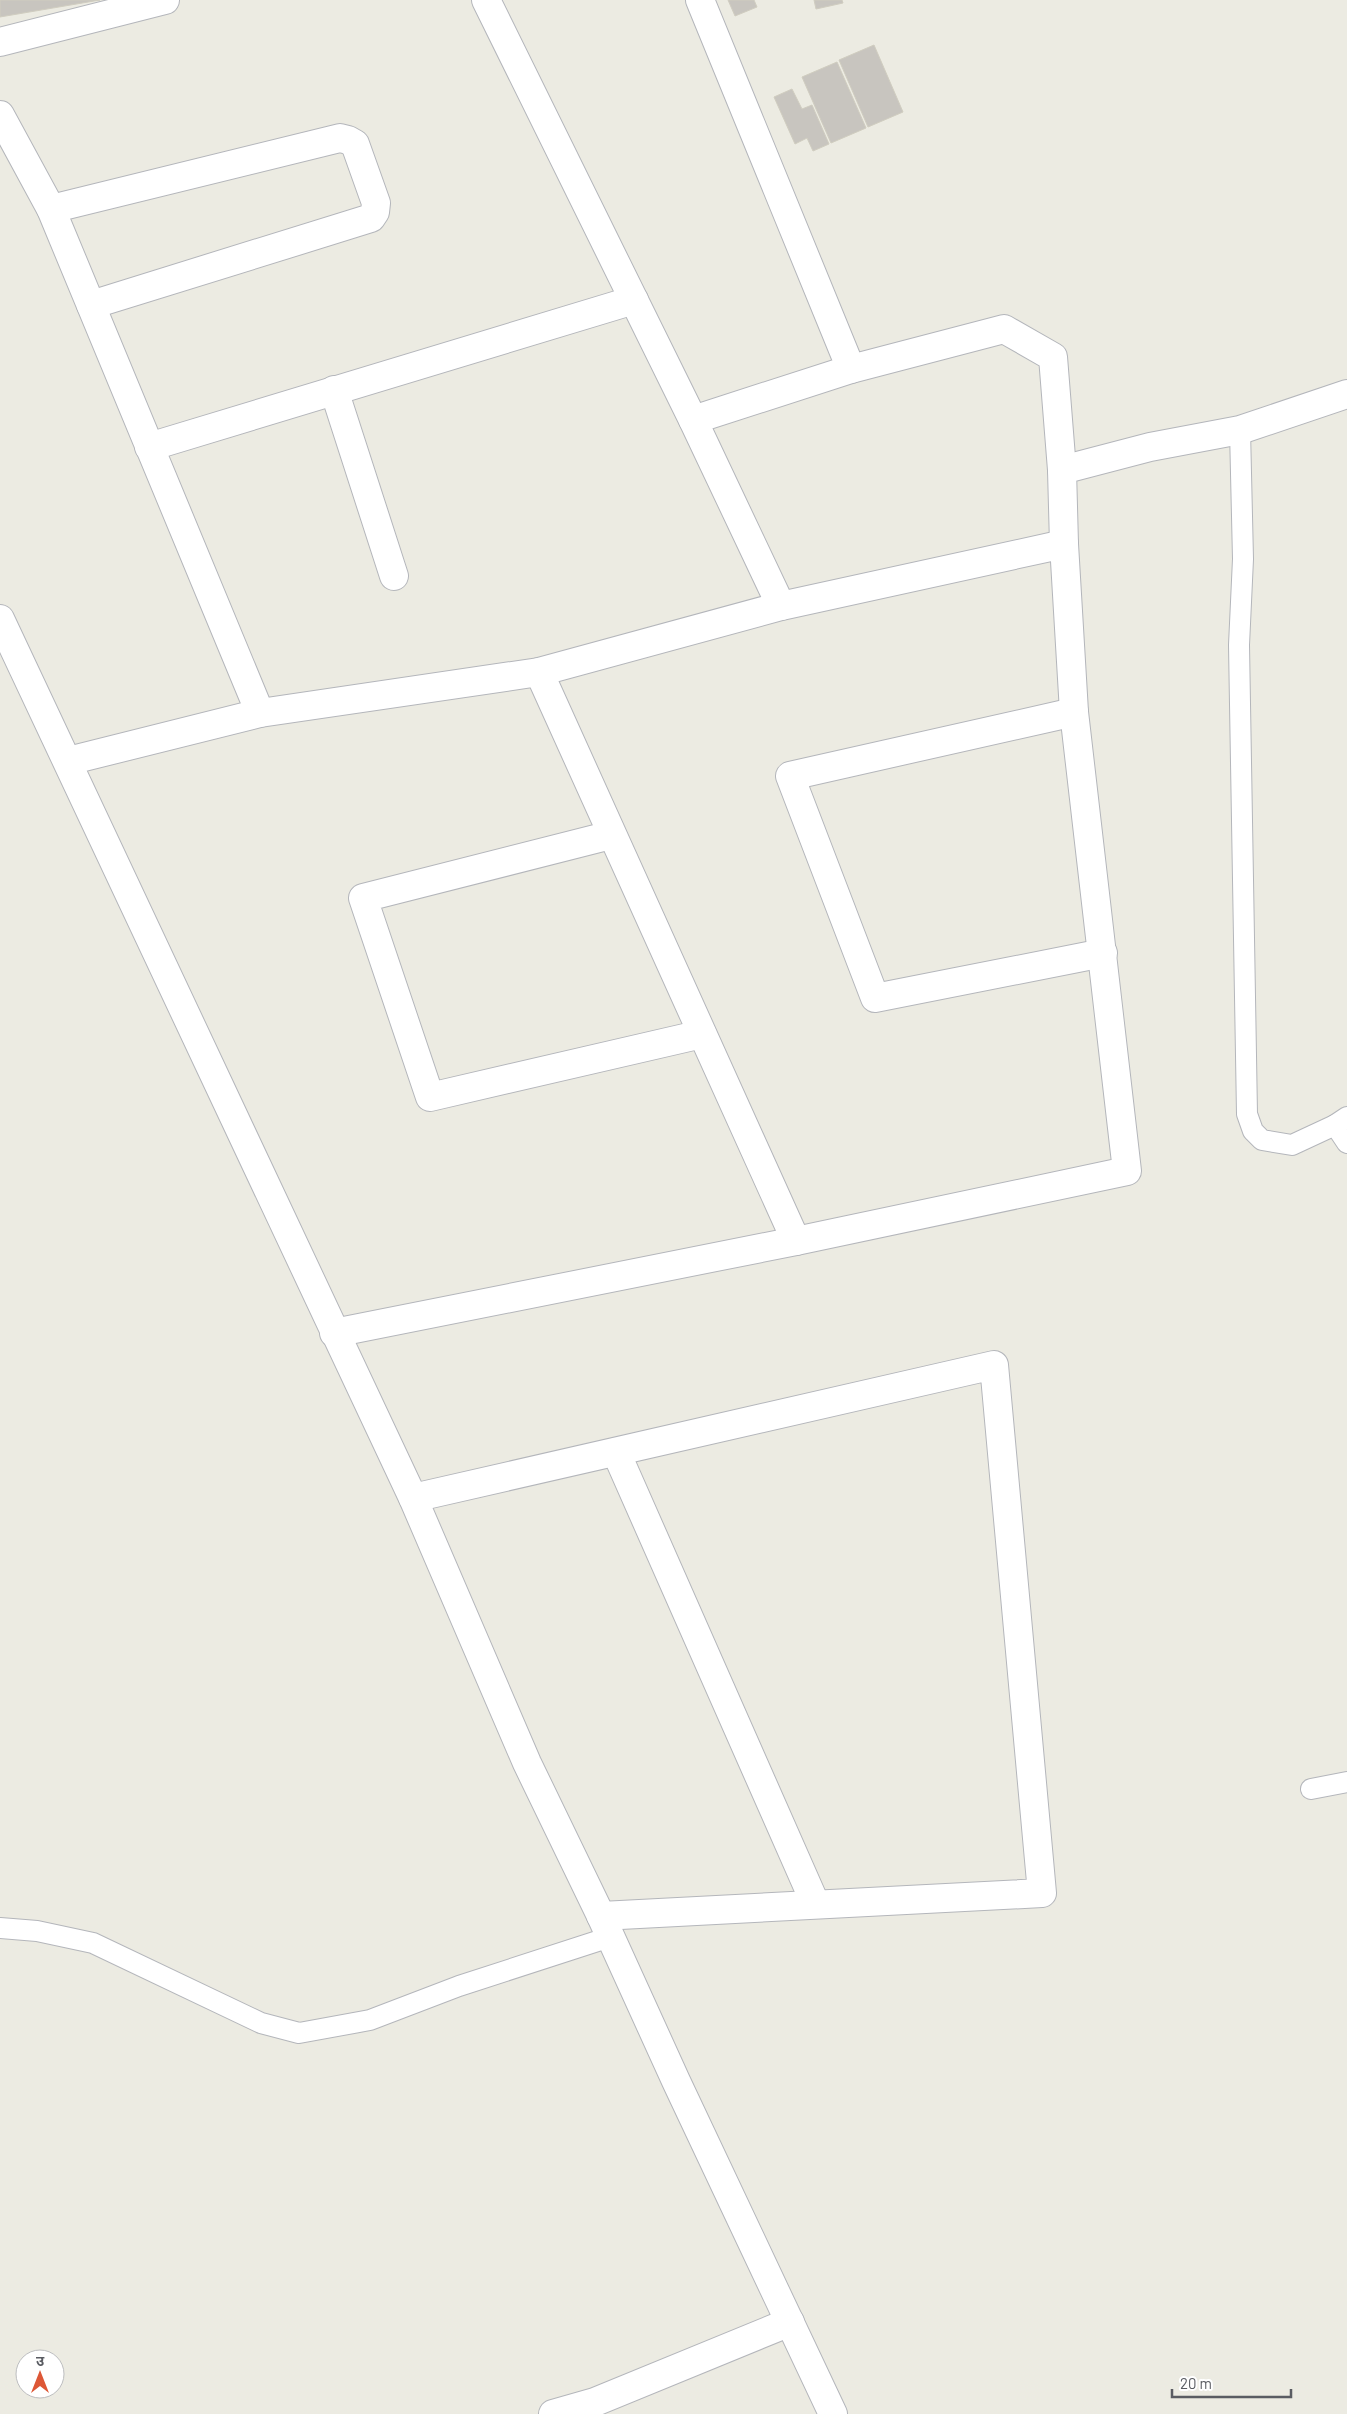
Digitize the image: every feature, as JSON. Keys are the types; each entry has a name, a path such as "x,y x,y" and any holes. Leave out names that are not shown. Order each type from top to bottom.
{"street":[{"path":"0,42 165,0"},
{"path":"486,0 693,420 781,606"},
{"path":"700,0 851,368"},
{"path":"0,115 51,209 260,714"},
{"path":"51,209 340,138 354,144 376,203 375,212 371,218 91,305"},
{"path":"149,446 634,300"},
{"path":"334,1333 796,1241 1127,1171 1074,712 1064,544 1062,470 1054,357 1004,329 851,368 693,420"},
{"path":"334,390 394,576"},
{"path":"1062,470 1150,446 1205,438 1240,430 1347,394"},
{"path":"68,761 260,714 539,672 781,606 1064,544"},
{"path":"0,619 413,1498 527,1763 833,2414"},
{"path":"539,672 796,1241"},
{"path":"1074,712 790,776 875,998 1103,953"},
{"path":"611,835 363,898 430,1097 702,1034"},
{"path":"413,1498 994,1365 1042,1893 815,1903 605,1926"},
{"path":"616,1452 815,1903"},
{"path":"553,2414 596,2408 790,2322"}],"lane":[{"path":"1240,430 1243,559 1239,645 1247,1114 1253,1131 1262,1140 1292,1145 1341,1121 1347,1143"},
{"path":"1311,1789 1347,1782"},
{"path":"0,1928 37,1931 93,1943 260,2023 299,2033 370,2020 605,1926"}],"building":[{"path":"0,0 100,0 0,17"},
{"path":"728,0 754,0 757,7 735,16"},
{"path":"814,0 842,0 843,3 816,9"},
{"path":"874,45 903,112 868,127 839,60"},
{"path":"837,62 866,128 831,143 802,77"},
{"path":"792,89 802,109 812,105 829,144 813,151 807,138 795,144 774,97"}]}
